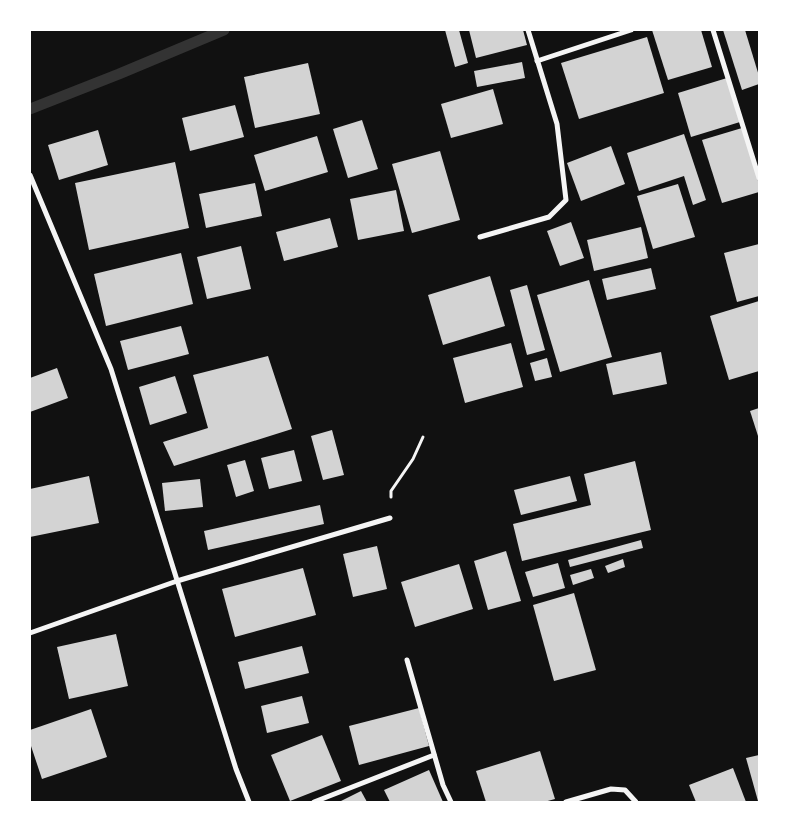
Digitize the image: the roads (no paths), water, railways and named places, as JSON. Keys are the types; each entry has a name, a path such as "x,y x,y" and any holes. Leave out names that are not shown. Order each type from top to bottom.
{"street":[{"path":"480,237 549,217 566,200 557,124 528,30"},
{"path":"537,61 632,30"},
{"path":"713,30 759,178"},
{"path":"30,175 111,369 236,769 249,802"},
{"path":"30,633 177,581 390,518"},
{"path":"407,660 443,785 451,802"},
{"path":"314,802 434,755"},
{"path":"566,802 611,789 625,790 636,802"}],"waterway":[{"path":"30,109 224,30"}]}
